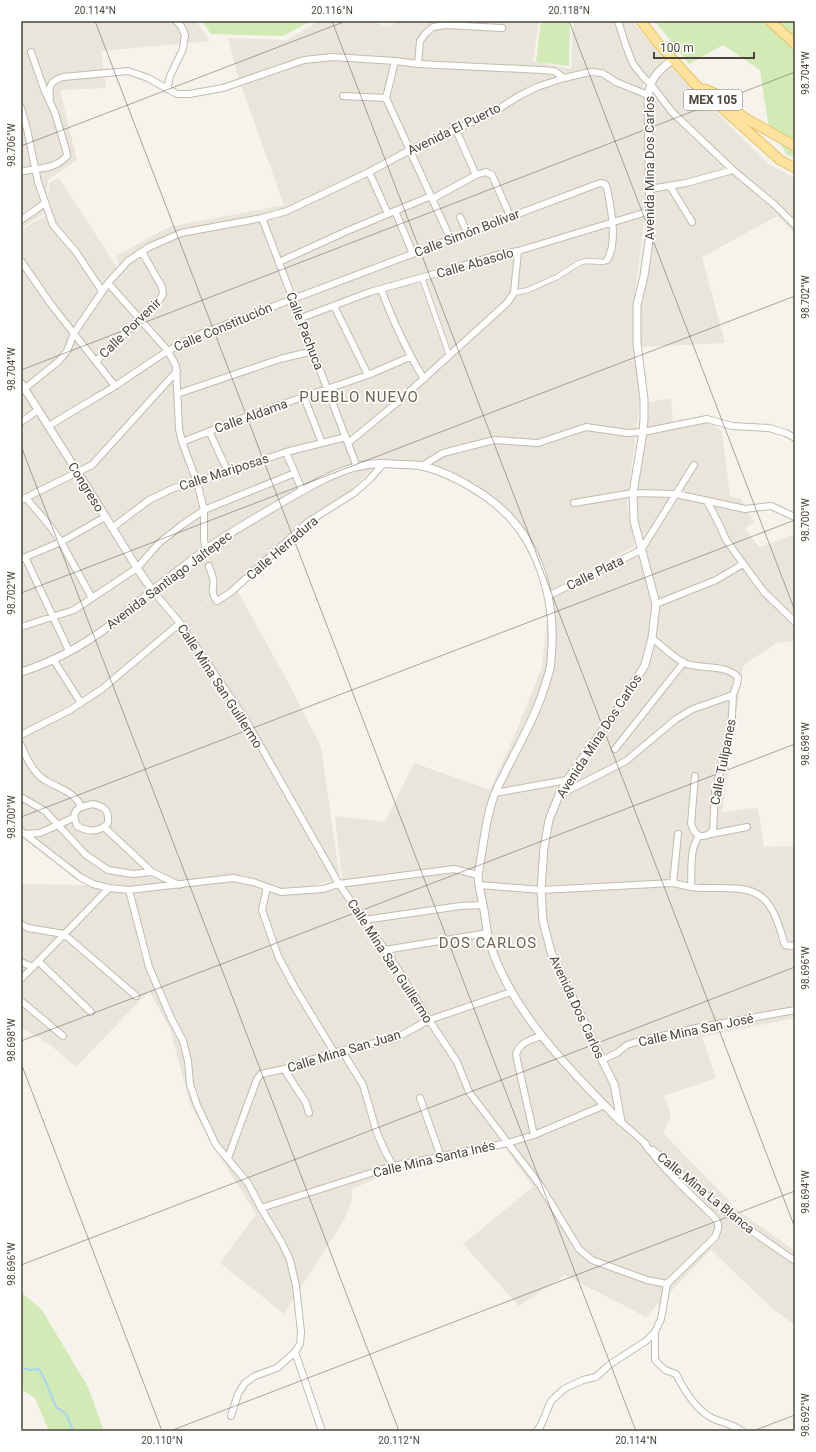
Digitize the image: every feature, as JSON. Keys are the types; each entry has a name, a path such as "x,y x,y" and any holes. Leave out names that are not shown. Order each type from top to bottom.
{"main road":[{"name":"MEX 105","path":"641,21 695,84 780,160 795,168"},
{"path":"770,21 795,44"},
{"path":"695,84 714,93 745,118 795,146"}],"street":[{"path":"167,89 170,76 182,49 185,35 181,26 176,21"},
{"name":"Avenida Mina Dos Carlos","path":"618,21 626,46 634,64 650,83"},
{"path":"418,64 420,41 433,27 446,25 502,28"},
{"path":"21,172 36,170 60,163 67,156 50,101 44,89 31,52"},
{"path":"50,101 49,88 54,80 63,77 128,71 148,78 177,94 189,94 223,88 304,60 333,57 418,64 554,71 564,78"},
{"name":"Avenida Mina Dos Carlos","path":"541,890 548,820 559,795 567,780 622,703 646,665 652,638 656,604 634,521 633,494 643,432 644,399 636,343 637,305 644,276 650,234 648,95 650,83 657,72 673,59"},
{"path":"395,61 386,98 451,240"},
{"name":"Avenida El Puerto","path":"22,386 59,361 67,351 74,333 108,283 128,261 149,247 181,233 262,218 287,211 369,172 410,150 492,113 531,90 564,78 590,72 602,73 616,82 648,95"},
{"path":"650,83 672,112 733,170 775,205 795,225"},
{"path":"343,96 386,98"},
{"path":"21,108 38,182 53,225 76,252 102,291"},
{"path":"456,130 476,175"},
{"path":"650,189 686,184 733,170"},
{"path":"369,172 388,214"},
{"path":"279,262 347,231 431,198 476,175 486,172 492,175 510,216"},
{"name":"Calle Simón Bolívar","path":"293,298 468,234 510,216 600,183 605,184 607,188 613,222"},
{"path":"670,186 692,222"},
{"path":"21,220 45,203"},
{"path":"395,211 414,254"},
{"name":"Calle Abasolo","path":"300,318 370,292 497,255 518,251 650,211"},
{"path":"460,217 468,234"},
{"name":"Calle Pachuca","path":"262,218 357,467"},
{"path":"514,293 528,290 557,277 586,260 604,262 607,260 610,255 613,222"},
{"path":"348,443 424,379 507,303 514,293 518,251"},
{"name":"Calle Porvenir","path":"96,361 160,299 163,294 162,287 142,252"},
{"path":"21,261 50,303 115,386"},
{"path":"422,278 449,355"},
{"path":"108,283 168,351 178,371 177,394 182,442 197,482 204,510 204,540 206,549"},
{"path":"381,289 395,326 410,357 424,379"},
{"name":"Calle Constitución","path":"49,426 115,386 186,340 203,332 293,298"},
{"path":"334,306 368,376"},
{"path":"177,394 280,359 313,351"},
{"name":"Calle Aldama","path":"182,442 256,413 368,376 410,357"},
{"path":"92,598 61,542 50,526 23,499 92,465 178,371"},
{"name":"Congreso","path":"22,386 49,426 136,568 152,590"},
{"path":"304,397 322,443"},
{"path":"21,422 38,410"},
{"path":"422,466 444,453 494,440 538,443 586,427 628,433 643,432 707,420 732,426 769,428 786,433 795,438"},
{"path":"209,431 228,472"},
{"name":"Calle Mariposas","path":"112,528 149,500 174,488 197,482 286,452 346,437"},
{"path":"286,452 302,490"},
{"name":"Avenida Santiago Jaltepec","path":"21,672 69,651 106,628 152,590 206,549 302,490 328,477 357,467 383,464 422,466 450,476 473,488 505,512 518,527 532,549 543,577 548,596 551,625 551,662 539,705 495,793 490,811 478,875 478,885 491,946 511,992 541,1036 621,1122"},
{"name":"Calle Herradura","path":"209,566 213,581 213,596 216,600 231,592 308,522 354,493 369,480 383,464"},
{"path":"641,550 694,465"},
{"path":"21,628 74,610 136,568 159,543 204,510 295,473"},
{"path":"574,502 633,494 676,494 745,509 771,506 795,517"},
{"path":"707,501 726,540 743,564 764,592 795,622"},
{"path":"69,651 23,558 61,542 105,517"},
{"name":"Calle Plata","path":"548,596 641,550"},
{"path":"656,604 716,580 743,564"},
{"name":"Calle Mina San Guillermo","path":"152,590 180,623 244,717 339,884 394,963 428,1020 457,1062 469,1092 540,1185 579,1249 592,1260 647,1280 667,1284"},
{"path":"21,735 70,710 102,689 180,623"},
{"path":"615,749 684,662 652,638"},
{"path":"53,659 81,703"},
{"name":"Calle Tulipanes","path":"684,662 696,666 713,667 734,674 738,677 738,684 733,695 730,733 715,791 711,834"},
{"path":"559,795 626,760 676,718 693,709 733,695"},
{"path":"21,745 23,756 36,773 44,780 66,791 79,801 81,807"},
{"path":"695,776 691,824 694,831 699,836 706,836 747,827"},
{"path":"495,793 567,780"},
{"path":"21,797 45,811 86,855 108,870 133,874 152,872"},
{"path":"93,804 100,806 106,810 109,816 108,823 104,828 92,831 82,829 77,826 73,818 74,812 81,807 93,804"},
{"path":"23,833 40,833 73,818"},
{"path":"104,828 152,872 179,885"},
{"path":"23,833 80,877 94,884 109,888 128,890 233,878 253,882 281,892 322,889 339,884 454,869 478,875"},
{"path":"673,883 678,834"},
{"path":"691,887 694,841 699,836"},
{"path":"478,885 541,890 673,883 691,887 746,890 757,893 764,898 778,921 785,945 795,945"},
{"path":"267,887 262,910 278,956 294,986 334,1052"},
{"path":"21,979 109,888"},
{"path":"128,890 149,967 168,1012 183,1041 188,1061 190,1084 197,1105 216,1145 248,1183 282,1243 290,1260 296,1286 301,1332 300,1344 295,1352 277,1368 255,1376 245,1383 238,1394 231,1416"},
{"name":"Avenida Dos Carlos","path":"541,890 543,921 551,952 614,1084 621,1122"},
{"path":"364,920 483,904"},
{"path":"21,924 28,928 64,934 136,996"},
{"path":"384,950 488,933"},
{"path":"38,961 91,1012"},
{"path":"21,962 33,967"},
{"name":"Calle Mina San Juan","path":"228,1158 257,1079 261,1074 284,1069 334,1052 396,1038 428,1020 511,992"},
{"path":"21,1000 62,1036"},
{"name":"Calle Mina San José","path":"602,1060 617,1053 627,1045 636,1042 696,1028 795,1010"},
{"path":"534,1135 516,1054 517,1048 524,1043 541,1036"},
{"path":"342,1051 363,1085 377,1133 393,1166"},
{"path":"284,1069 306,1103 309,1113"},
{"path":"420,1098 441,1157"},
{"name":"Calle Mina Santa Inés","path":"261,1208 393,1166 508,1143 534,1135 604,1105"},
{"name":"Calle Mina La Blanca","path":"621,1122 733,1218 795,1261"},
{"path":"537,1431 541,1426 551,1401 564,1389 583,1380 596,1377 609,1365 646,1341 655,1332 661,1319 667,1284 715,1237 718,1229 718,1222 714,1216 678,1183 658,1162 644,1143"},
{"path":"655,1332 655,1360 665,1370 676,1374 685,1392 696,1405 712,1418 732,1425 742,1431"},
{"path":"295,1352 322,1431"}],"shaded area":[{"path":"21,21 196,21 210,41 101,51 106,88 60,90 77,160 48,180 45,213 21,228"},
{"name":"PUEBLO NUEVO","path":"319,21 373,21 387,27 400,21 539,21 533,61 571,69 573,21 632,21 664,59 643,85 646,207 634,300 640,401 627,504 635,546 549,591 532,544 490,495 414,461 381,460 350,492 234,585 288,682 321,747 340,879 305,888 281,889 243,875 131,887 92,881 21,829 21,733 70,707 91,691 68,706 21,732 21,230 45,216 50,182 59,178 117,267 108,279 164,343 178,364 165,343 109,279 119,266 116,256 169,227 284,205 237,74 228,38 287,40","holes":["179,442 195,479 202,508 202,548 211,574 211,597 210,574 201,548 201,508 194,479","211,597 211,598 165,634"]},
{"path":"670,66 768,164 795,178 795,234 777,216 702,257 725,343 641,347 636,301 648,207 645,88"},
{"name":"DOS CARLOS","path":"671,398 673,421 704,416 722,432 730,496 741,499 754,522 745,529 759,547 795,534 795,641 776,643 743,666 722,812 758,808 764,847 795,846 795,1018 702,1037 716,1078 664,1096 671,1115 663,1133 740,1212 795,1251 795,1325 775,1311 711,1250 646,1317 565,1275 519,1306 463,1244 533,1187 505,1148 394,1171 352,1189 352,1199 344,1220 284,1314 220,1263 256,1214 222,1160 190,1104 170,1029 149,991 76,1067 50,1045 21,1027 21,884 82,885 134,893 246,879 271,891 305,894 342,880 335,816 385,822 414,763 490,790 518,727 542,667 550,593 637,548 630,505 641,404"}],"green space":[{"path":"202,21 311,21 283,36 211,34"},
{"path":"541,21 570,21 569,66 536,62"},
{"path":"655,21 795,21 795,157 787,155 768,123 760,70 723,45 689,64"},
{"path":"21,1292 42,1310 88,1387 104,1431 49,1431 35,1398 21,1389"}],"waterway":[{"path":"21,1368 31,1370 39,1369 56,1407 66,1414 73,1431"}],"district":[{"name":"PUEBLO NUEVO","path":"359,397"},
{"name":"DOS CARLOS","path":"488,943"}]}
